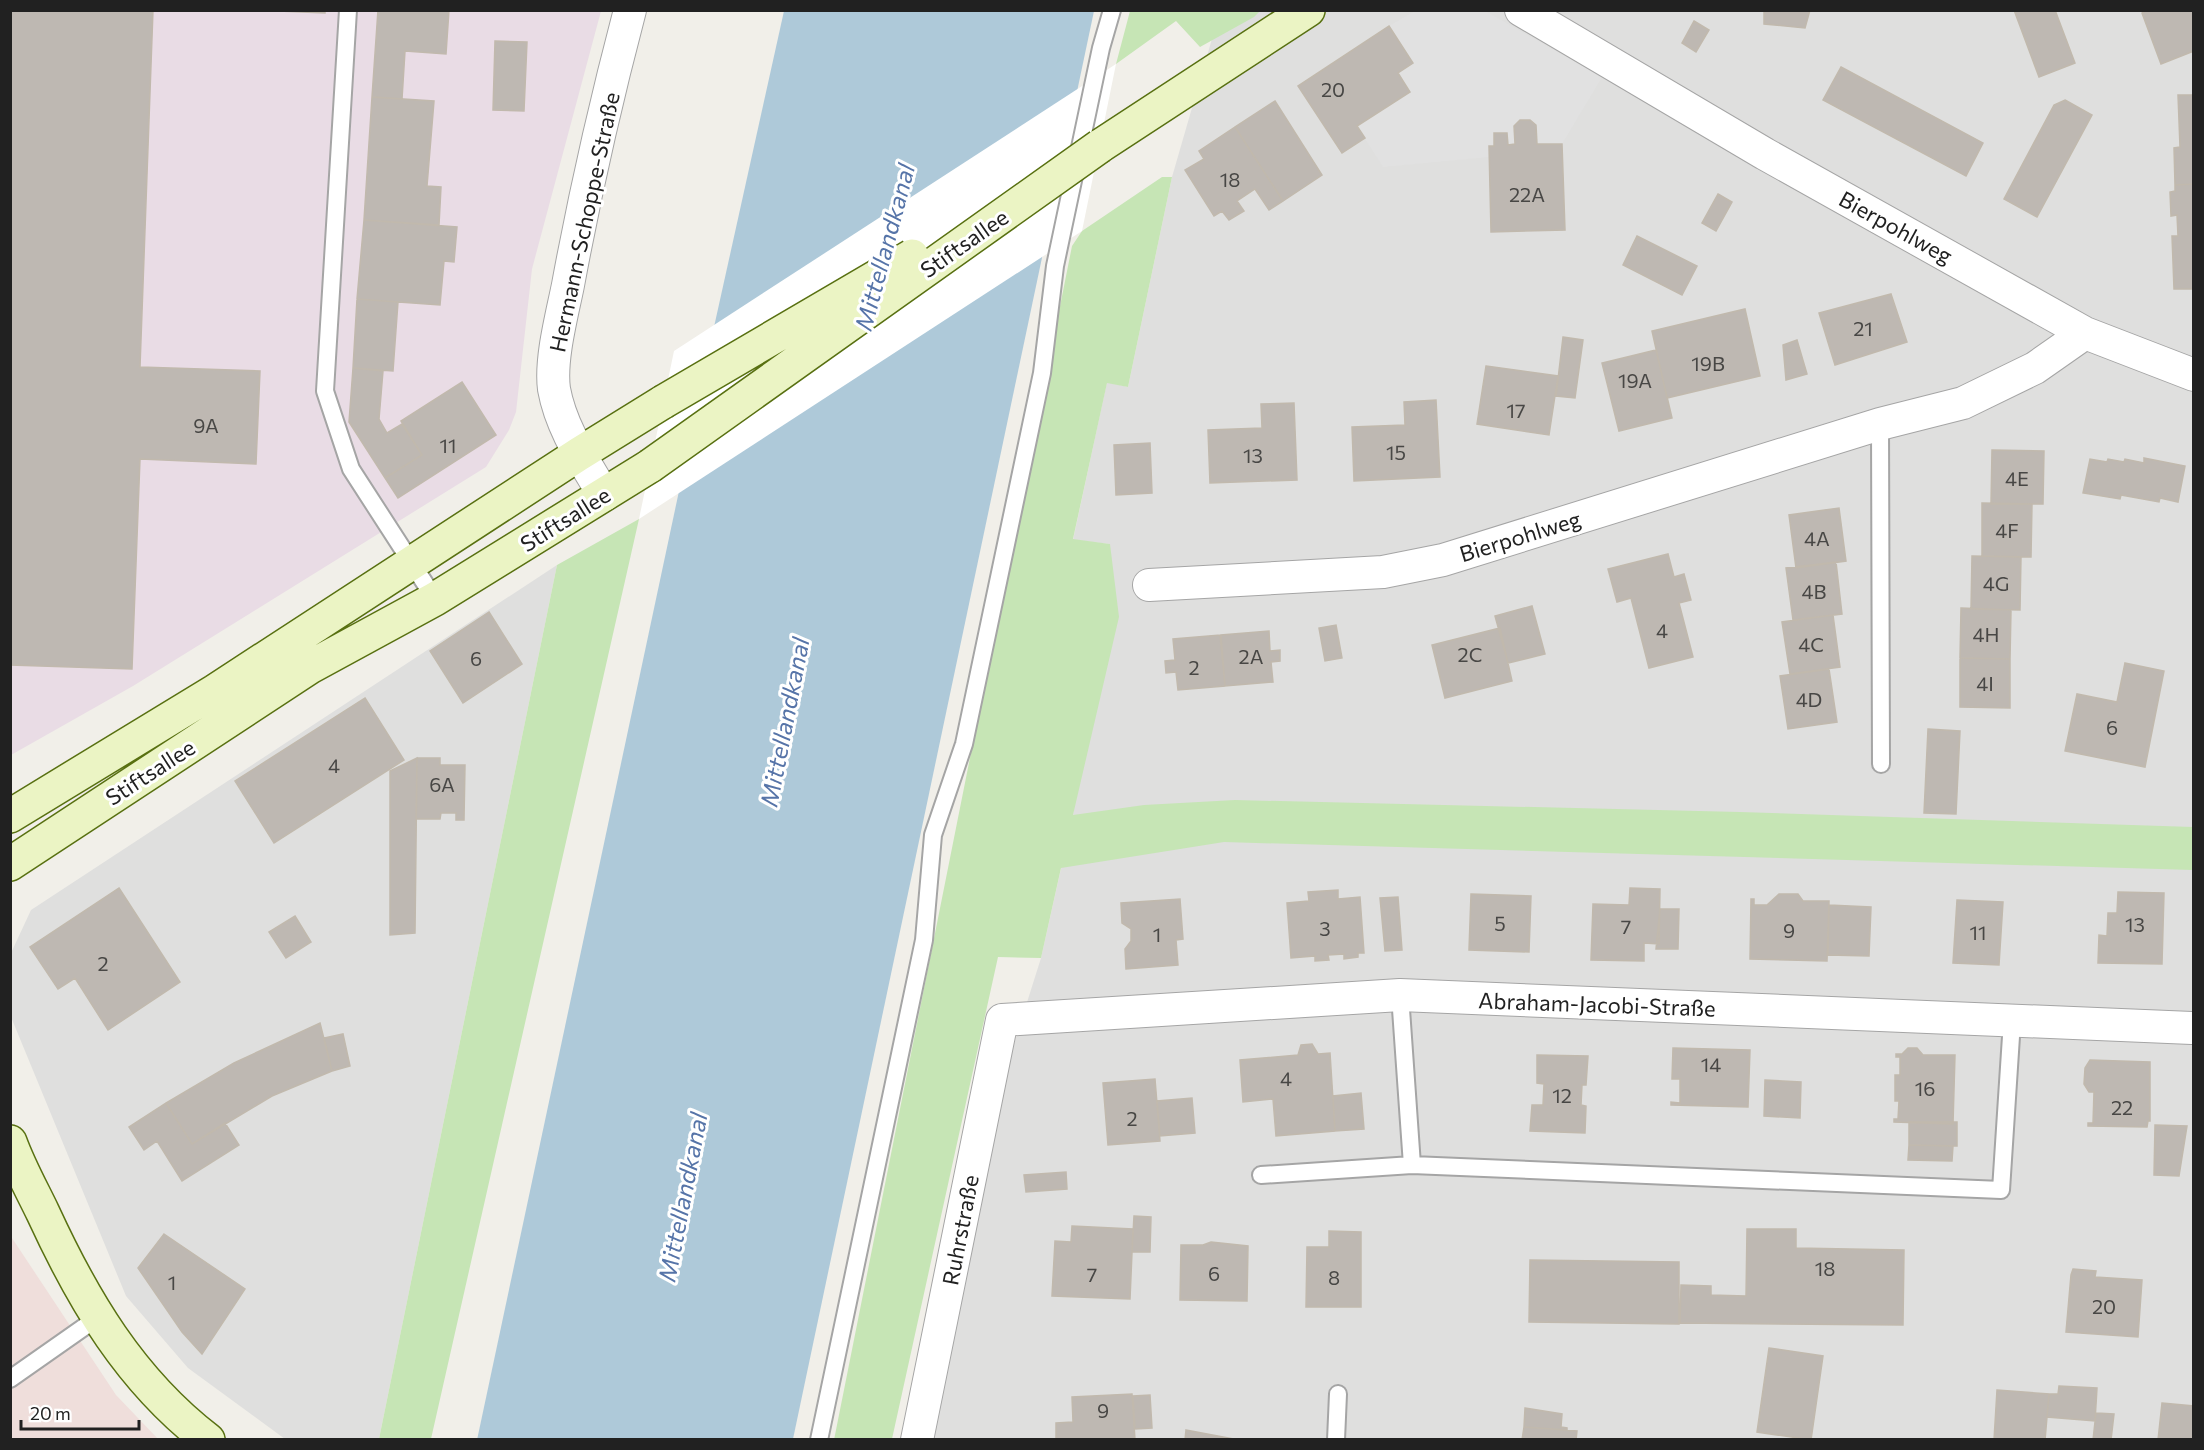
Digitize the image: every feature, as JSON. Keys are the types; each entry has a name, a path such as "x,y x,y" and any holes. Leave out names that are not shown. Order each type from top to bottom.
{"main road":[{"name":"Stiftsallee","path":"10,864 310,667 435,598 650,466 1100,146 1308,10"},
{"name":"Stiftsallee","path":"10,816 215,691 579,454 663,402 1100,146"},
{"path":"11,1147 68,1266 97,1318 150,1387 208,1440"}],"street":[{"name":"Hermann-Schoppe-Straße","path":"604,495 579,454 560,416 554,386 556,355 580,223 630,10"},
{"name":"Bierpohlweg","path":"1521,10 1765,154 2085,333 2193,375"},
{"name":"Bierpohlweg","path":"1149,585 1383,572 1443,560 1880,424 1963,403 2035,368 2085,333"},
{"name":"Abraham-Jacobi-Straße","path":"1002,1020 1400,995 2192,1028"},
{"name":"Ruhrstraße","path":"917,1440 1002,1020"}],"lane":[{"path":"348,10 325,391 351,469 435,598"},
{"path":"819,1440 924,940 933,835 964,744 1042,373 1055,266 1101,48 1112,10"},
{"path":"1880,424 1881,764"},
{"path":"1400,995 1412,1165"},
{"path":"1261,1175 1412,1165 2001,1190 2012,1021"},
{"path":"10,1379 97,1318"},
{"path":"1336,1440 1338,1394"}],"shaded area":[{"path":"11,11 601,11 532,269 516,412 509,430 486,467 133,686 11,755"},
{"path":"1220,11 2193,11 2193,1439 933,1440 1000,1088 1041,958 1073,815 1110,544 1073,540 1107,382 1128,387 1172,177"},
{"path":"1415,11 1485,11 1602,77 1562,144 1537,144 1536,125 1530,120 1520,120 1514,126 1515,144 1508,145 1507,133 1494,133 1494,146 1489,146 1489,157 1383,167 1357,126 1410,92 1398,73 1413,63 1389,26"},
{"path":"557,565 379,1439 285,1439 188,1368 126,1296 11,1017 11,953 31,910"},
{"path":"10,1235 116,1395 158,1439 11,1439"}],"green space":[{"path":"1130,10 1260,11 1254,17 1200,47 1176,21 1116,64"},
{"path":"1162,177 1172,177 1128,387 1107,383 1073,539 1110,544 1119,617 1073,815 1144,805 1235,800 1740,812 2193,827 2193,870 1224,842 1061,868 1041,958 998,957 892,1439 834,1440 1072,246 1082,231"},
{"path":"639,519 431,1439 379,1439 557,565"}],"water":[{"name":"Mittellandkanal","path":"784,11 1094,11 793,1439 477,1440 712,336"}],"pier":[{"path":"1116,64 1082,231 639,519 674,351"}],"building":[{"path":"10,10 153,10 140,367 260,371 256,464 140,459 132,669 10,665"},
{"path":"251,10 325,10 325,13"},
{"path":"378,10 449,10 446,54 405,51 402,99 372,97"},
{"path":"1764,10 1810,10 1805,28 1764,24"},
{"path":"2014,10 2055,10 2075,63 2039,77"},
{"path":"2147,10 2194,10 2194,51 2161,64 2142,13"},
{"path":"1694,21 1709,30 1696,52 1682,43"},
{"path":"1389,26 1413,63 1398,73 1410,92 1357,126 1365,138 1342,153 1298,86"},
{"path":"495,41 527,42 524,111 493,110"},
{"path":"1841,67 1983,143 1966,176 1823,100"},
{"path":"2178,95 2194,95 2194,184 2175,185 2174,148 2180,147"},
{"path":"372,97 434,101 427,186 441,187 439,225 364,220"},
{"path":"2065,100 2092,115 2037,217 2004,199 2054,105"},
{"path":"1275,101 1322,175 1283,201 1235,127"},
{"path":"1520,120 1530,120 1536,125 1537,144 1562,144 1565,230 1491,232 1489,146 1494,146 1494,133 1507,133 1508,145 1515,144 1514,126"},
{"path":"1235,127 1283,201 1269,210 1255,189 1237,201 1244,211 1229,220 1222,211 1214,216 1185,170 1204,159 1199,151"},
{"path":"2194,184 2194,289 2174,289 2172,236 2178,236 2177,215 2171,216 2170,192 2175,191 2175,185"},
{"path":"1718,194 1732,202 1716,231 1702,223"},
{"path":"364,220 457,227 454,262 444,261 440,305 357,299"},
{"path":"1637,236 1697,266 1682,295 1623,265"},
{"path":"1891,294 1907,342 1835,365 1819,313"},
{"path":"357,299 398,302 393,371 353,368"},
{"path":"1745,309 1760,376 1667,398 1652,331"},
{"path":"1563,337 1583,340 1575,398 1556,396"},
{"path":"1797,340 1807,374 1786,380 1783,345"},
{"path":"1656,350 1672,418 1619,431 1602,363"},
{"path":"1486,366 1558,376 1549,435 1477,424"},
{"path":"353,368 383,371 379,419 387,433 402,424 422,455 385,478 349,422"},
{"path":"462,382 496,435 398,498 385,478 422,455 401,421"},
{"path":"1436,400 1440,477 1354,481 1352,427 1405,425 1404,402"},
{"path":"1294,403 1297,480 1210,483 1208,430 1262,428 1261,404"},
{"path":"1150,443 1152,493 1116,495 1114,445"},
{"path":"1992,450 2044,451 2043,504 1991,504"},
{"path":"2144,458 2185,466 2178,502 2160,498 2159,502 2121,495 2120,499 2083,493 2090,459 2124,462 2125,459 2144,463"},
{"path":"1982,503 2032,504 2031,557 1982,556"},
{"path":"1839,508 1846,561 1796,568 1789,515"},
{"path":"1668,554 1674,577 1684,574 1691,600 1679,603 1693,657 1649,668 1631,598 1617,602 1608,569"},
{"path":"1972,556 2021,557 2020,610 1971,609"},
{"path":"1836,562 1842,614 1793,620 1786,568"},
{"path":"1532,606 1545,654 1508,663 1495,616"},
{"path":"1961,608 2011,610 2010,659 1960,658"},
{"path":"489,612 522,664 463,703 430,651"},
{"path":"1833,615 1840,667 1790,674 1782,622"},
{"path":"1336,625 1342,658 1325,661 1319,628"},
{"path":"1500,628 1512,681 1445,698 1432,645"},
{"path":"1269,631 1270,651 1280,650 1280,661 1271,662 1273,682 1225,686 1221,635"},
{"path":"1220,635 1225,686 1178,690 1176,672 1166,673 1165,661 1175,660 1173,639"},
{"path":"1960,658 2010,659 2010,708 1960,707"},
{"path":"2125,663 2164,671 2145,767 2065,751 2077,694 2117,702"},
{"path":"1829,669 1837,722 1788,729 1780,676"},
{"path":"365,698 404,760 274,843 235,781"},
{"path":"1928,729 1960,731 1956,814 1924,813"},
{"path":"417,758 415,933 390,935 390,771"},
{"path":"417,758 440,758 440,765 465,765 464,820 456,820 456,813 441,813 440,819 416,819"},
{"path":"119,888 180,982 108,1030 75,978 58,989 30,947"},
{"path":"1630,888 1660,889 1659,944 1644,943 1644,961 1591,960 1593,904 1629,905"},
{"path":"1338,890 1338,899 1360,897 1364,953 1358,953 1358,957 1344,959 1344,954 1328,955 1329,960 1315,961 1315,956 1291,958 1287,903 1309,901 1308,892"},
{"path":"2118,892 2164,893 2162,964 2098,963 2099,935 2107,936 2108,913 2117,913"},
{"path":"1471,894 1531,896 1529,952 1469,950"},
{"path":"1779,894 1798,894 1803,901 1829,901 1827,961 1750,959 1751,899 1754,899 1754,905 1767,905"},
{"path":"1398,897 1402,950 1385,951 1380,898"},
{"path":"1180,899 1183,939 1176,940 1178,965 1126,969 1125,949 1131,941 1131,929 1122,923 1121,903"},
{"path":"1957,900 2003,902 1999,965 1953,963"},
{"path":"1829,905 1871,907 1869,956 1828,955"},
{"path":"1660,909 1679,909 1678,949 1656,949"},
{"path":"295,916 311,942 286,958 269,932"},
{"path":"320,1023 332,1071 272,1096 192,1144 166,1103 234,1063"},
{"path":"343,1034 350,1066 332,1071 324,1038"},
{"path":"1312,1044 1318,1054 1330,1053 1335,1131 1276,1136 1273,1099 1243,1102 1240,1060 1298,1055 1301,1045"},
{"path":"1673,1048 1750,1050 1748,1107 1671,1105 1671,1102 1680,1103 1680,1079 1672,1079"},
{"path":"1908,1048 1917,1048 1923,1055 1955,1055 1953,1124 1894,1122 1894,1119 1898,1119 1899,1101 1895,1101 1895,1075 1900,1075 1900,1057 1896,1057 1896,1054 1902,1054"},
{"path":"1537,1055 1588,1056 1586,1085 1582,1085 1581,1105 1586,1106 1585,1133 1530,1131 1532,1105 1543,1105 1544,1084 1537,1083"},
{"path":"2090,1060 2150,1062 2150,1121 2147,1127 2088,1126 2088,1123 2093,1123 2094,1092 2089,1092 2084,1084 2085,1068"},
{"path":"1155,1079 1160,1141 1108,1145 1103,1083"},
{"path":"1765,1080 1801,1082 1800,1118 1764,1116"},
{"path":"1361,1093 1364,1129 1335,1131 1333,1096"},
{"path":"1192,1098 1195,1133 1160,1136 1157,1101"},
{"path":"166,1103 192,1144 225,1123 239,1145 182,1181 157,1141 144,1150 129,1127"},
{"path":"1909,1122 1957,1122 1957,1146 1909,1145"},
{"path":"2155,1125 2187,1126 2179,1176 2154,1175"},
{"path":"1909,1145 1953,1146 1952,1161 1908,1160"},
{"path":"1066,1172 1067,1189 1026,1192 1024,1175"},
{"path":"1134,1216 1151,1217 1150,1252 1132,1252"},
{"path":"1072,1226 1133,1229 1130,1299 1052,1296 1055,1241 1071,1242"},
{"path":"1747,1229 1796,1229 1796,1248 1904,1250 1903,1325 1680,1323 1681,1285 1711,1286 1711,1295 1746,1296"},
{"path":"1329,1231 1361,1232 1361,1307 1306,1307 1307,1247 1329,1247"},
{"path":"164,1234 245,1289 202,1354 182,1332 138,1268"},
{"path":"1211,1242 1248,1246 1247,1301 1180,1300 1181,1245 1203,1245"},
{"path":"1530,1260 1679,1262 1679,1324 1529,1322"},
{"path":"2073,1269 2096,1271 2095,1277 2142,1280 2138,1337 2066,1332"},
{"path":"1769,1348 1823,1356 1811,1440 1757,1432"},
{"path":"2059,1386 2097,1388 2095,1421 2047,1417 2049,1394 2058,1394"},
{"path":"1997,1390 2049,1394 2045,1440 1994,1440"},
{"path":"1132,1394 1135,1440 1056,1440 1056,1423 1073,1422 1072,1397"},
{"path":"1150,1395 1152,1428 1135,1429 1133,1396"},
{"path":"2162,1403 2194,1406 2194,1440 2158,1440"},
{"path":"1525,1408 1562,1414 1561,1427 1567,1430 1524,1427"},
{"path":"2096,1413 2114,1414 2111,1440 2093,1440"},
{"path":"1524,1427 1577,1431 1576,1440 1522,1440"},
{"path":"1186,1430 1239,1440 1185,1440"}]}
